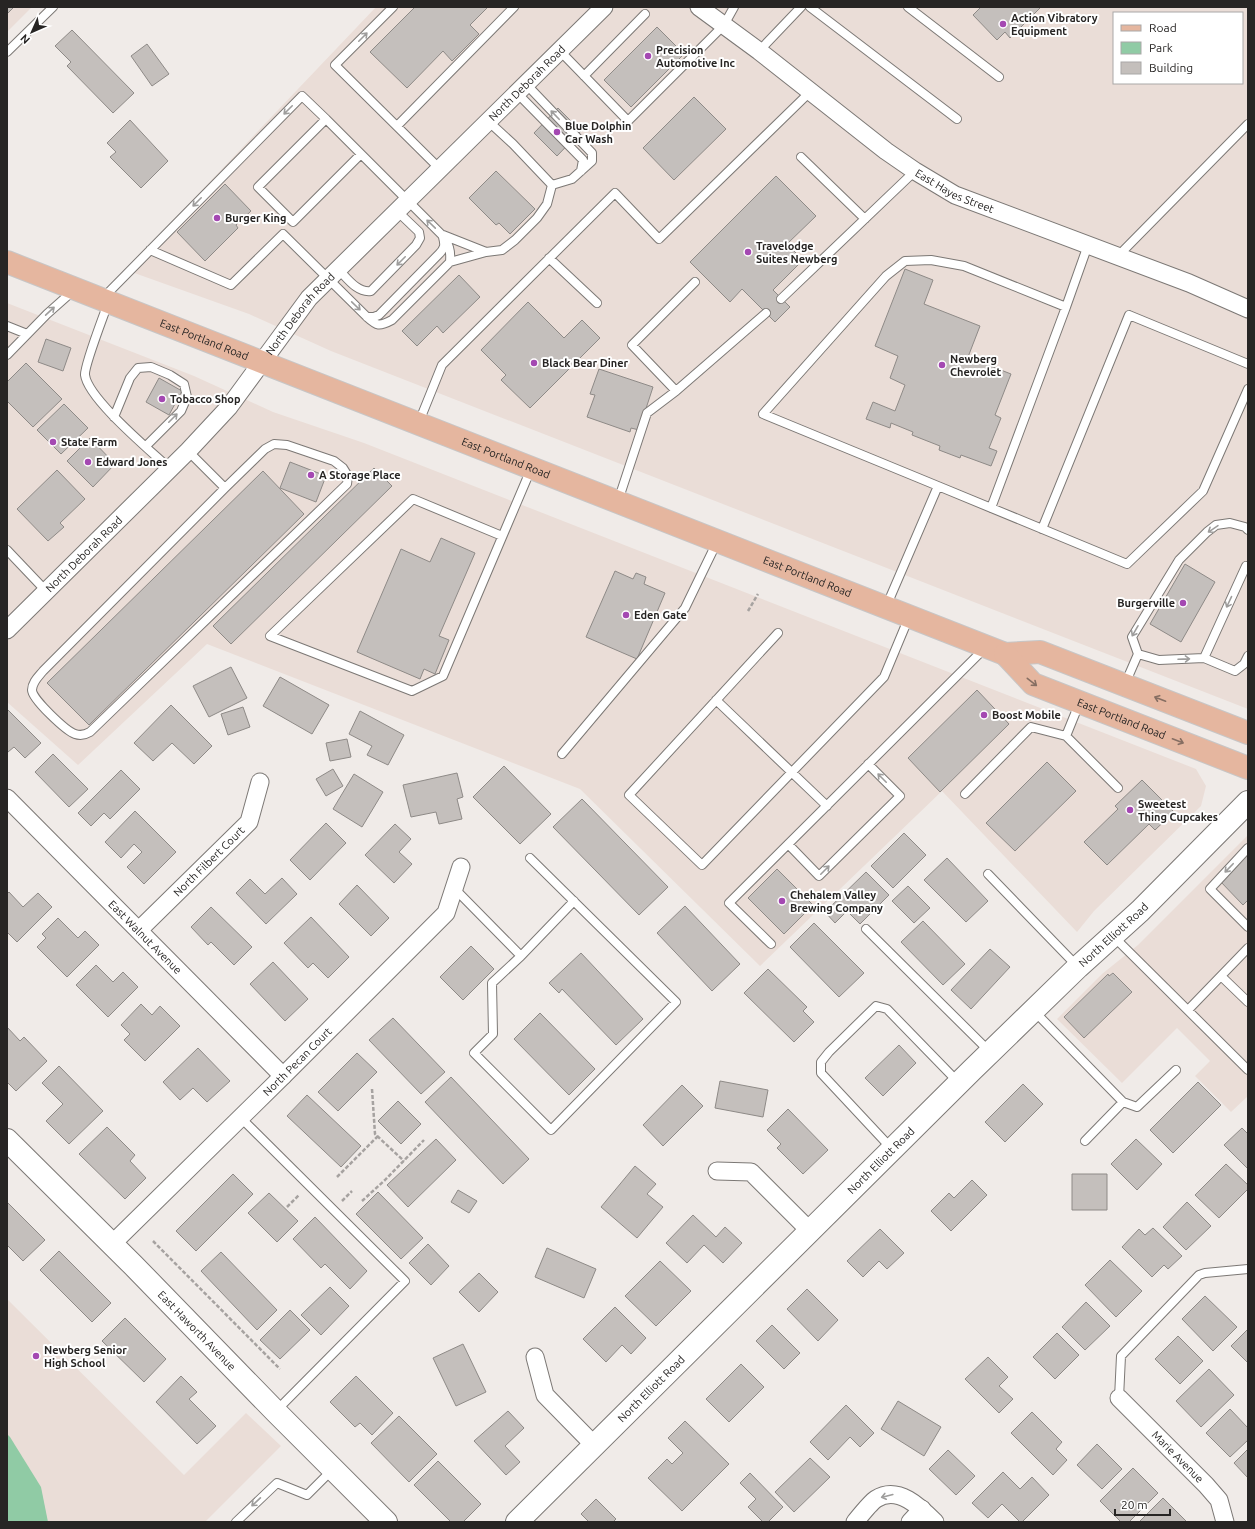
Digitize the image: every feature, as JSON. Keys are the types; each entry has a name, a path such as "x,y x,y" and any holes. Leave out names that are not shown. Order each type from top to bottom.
{"main road":[{"name":"East Portland Road","path":"7,262 996,651 1033,684 1248,768"},
{"name":"East Portland Road","path":"996,651 1040,652 1248,733"}],"street":[{"name":"North Deborah Road","path":"7,630 188,451 229,407 309,298 604,7"},
{"name":"East Hayes Street","path":"699,7 759,51 915,171 955,195 1189,283 1248,309"},
{"name":"North Filbert Court","path":"139,930 249,822 260,782"},
{"name":"East Walnut Avenue","path":"7,798 283,1076"},
{"name":"North Elliott Road","path":"517,1522 990,1052 1078,967 1140,911 1248,802"},
{"name":"North Pecan Court","path":"112,1244 241,1118 446,913 461,867"},
{"name":"East Haworth Avenue","path":"7,1140 112,1244 386,1522"},
{"path":"717,1171 751,1172 810,1231"},
{"path":"534,1357 545,1395 594,1445"},
{"name":"Marie Avenue","path":"1119,1398 1206,1485 1219,1500 1225,1522"},
{"path":"855,1522 876,1499 893,1494 908,1499 922,1509 935,1522"},
{"path":"910,1522 922,1509"}],"lane":[{"path":"7,52 53,7"},
{"path":"393,7 335,65 440,169"},
{"path":"397,126 514,7"},
{"path":"560,51 628,120 724,25 734,7"},
{"path":"759,51 801,7"},
{"path":"810,7 957,120"},
{"path":"908,7 999,77"},
{"path":"584,76 645,14"},
{"path":"522,88 583,160 581,171"},
{"path":"522,88 592,153 592,161 572,179 552,185"},
{"path":"418,423 442,365 615,193 659,239 810,91"},
{"path":"170,469 114,417 88,387 84,374 105,301 150,250 302,96 361,154 403,206 419,232 420,238 416,245 371,291 364,292 334,274 283,234"},
{"path":"293,222 258,187 326,119"},
{"path":"488,121 513,144 552,185"},
{"path":"1118,256 1248,124"},
{"path":"150,250 231,285 361,154"},
{"path":"801,157 865,219"},
{"path":"781,299 915,171"},
{"path":"334,274 367,317 376,325 383,325 392,320 450,262 486,252 502,250 515,240 537,218 547,204 552,185"},
{"path":"403,206 442,234 486,252"},
{"path":"442,234 449,245 451,253 450,262"},
{"path":"367,317 379,315 444,250 445,245 442,234"},
{"path":"991,508 1088,245"},
{"path":"549,258 597,302"},
{"path":"1066,307 964,266 931,260 905,261 886,276 763,414 1127,564 1203,491 1248,389"},
{"path":"676,391 632,345 695,282"},
{"path":"7,355 74,289"},
{"path":"617,502 647,413 676,391 766,313"},
{"path":"1042,529 1129,315 1248,364"},
{"path":"7,326 27,334"},
{"path":"114,417 130,378 138,368 151,367 170,375 184,384 187,397 181,411 146,446"},
{"path":"274,444 287,445 334,461 343,468 348,476 347,484 90,732 84,736 76,735 67,731 34,698 32,690 35,681 43,671 225,488 265,449 274,444"},
{"path":"188,451 225,488"},
{"path":"502,536 413,499 270,636 412,691 443,676 531,468"},
{"path":"886,608 938,486"},
{"path":"1124,685 1138,654 1132,637 1178,560 1216,525 1230,523 1245,527 1248,530"},
{"path":"562,754 685,608 718,541"},
{"path":"7,550 46,591"},
{"path":"1204,658 1247,567"},
{"path":"778,633 629,795 702,865 884,677 909,616"},
{"path":"771,944 729,903 868,764 996,651"},
{"path":"1138,654 1158,660 1204,658 1235,671 1244,664 1248,656"},
{"path":"716,700 827,806"},
{"path":"1066,736 1079,702"},
{"path":"965,794 1031,727 1066,736 1118,788"},
{"path":"788,844 819,876 900,796 868,764"},
{"path":"1248,848 1210,889 1248,927"},
{"path":"530,858 574,901 676,1002 551,1130 474,1053 493,1034 492,983 521,956 574,901"},
{"path":"988,874 1078,967"},
{"path":"454,888 521,956"},
{"path":"866,929 990,1052"},
{"path":"1113,936 1248,1070"},
{"path":"1188,1010 1248,948"},
{"path":"1221,976 1248,1002"},
{"path":"892,1149 821,1073 821,1062 829,1052 876,1006 887,1009 959,1083"},
{"path":"1033,1010 1123,1102 1137,1107 1176,1070"},
{"path":"1085,1141 1123,1102"},
{"path":"241,1118 405,1281 276,1412"},
{"path":"1119,1398 1121,1356 1199,1275 1205,1273 1248,1269"},
{"path":"236,1522 277,1483 307,1495 333,1469"}],"path":[{"path":"748,610 758,594"},
{"path":"372,1089 376,1134 404,1162"},
{"path":"337,1177 378,1136"},
{"path":"362,1201 404,1162 424,1140"},
{"path":"339,1204 352,1191"},
{"path":"287,1207 300,1194"},
{"path":"153,1241 280,1369"}],"shaded area":[{"path":"7,7 32,7 7,32"},
{"path":"376,7 1248,7 1248,709 331,351 249,314 126,270"},
{"path":"7,303 194,376 273,412 364,443 1196,769 1206,786 1201,806 1094,911 1077,932 942,791 760,966 580,789 207,644 78,765 7,702"},
{"path":"1248,835 1248,1096 1231,1112 1195,1076 1210,1061 1177,1028 1122,1083 1057,1019 1102,974 1138,945"},
{"name":"Newberg Senior High School","path":"7,1299 184,1475 246,1413 281,1446 205,1522 7,1522"}],"green space":[{"path":"7,1434 41,1487 48,1522 7,1522"}],"building":[{"path":"7,7 14,7 7,14"},
{"path":"415,7 488,7 470,25 479,34 452,61 443,51 407,88 370,52"},
{"name":"Action Vibratory Equipment","path":"981,7 1041,7 1010,38 1005,32 997,40 973,15"},
{"path":"657,27 684,54 631,107 604,80"},
{"path":"72,30 134,93 113,113 67,66 71,62 55,46"},
{"path":"147,44 169,74 152,86 131,56"},
{"path":"694,97 726,129 674,180 643,148"},
{"name":"Blue Dolphin Car Wash","path":"558,108 581,131 557,156 534,133"},
{"path":"130,120 168,161 141,188 110,157 116,152 107,143"},
{"path":"496,171 535,209 510,234 499,223 496,225 469,198"},
{"name":"Travelodge Suites Newberg","path":"776,176 816,216 787,244 803,260 773,290 790,307 775,322 742,289 730,302 690,262"},
{"name":"Burger King","path":"225,184 251,211 236,225 238,228 205,261 177,232"},
{"name":"Newberg Chevrolet","path":"905,269 933,280 924,304 980,326 968,357 1011,374 995,415 1001,418 989,448 997,451 991,466 961,455 960,458 939,450 940,446 912,435 913,432 891,423 890,428 866,419 873,402 895,411 905,385 890,378 898,356 875,346"},
{"path":"459,275 480,297 443,333 437,326 417,346 402,331"},
{"name":"Black Bear Diner","path":"528,302 564,338 582,320 600,338 530,408 501,380 506,375 481,350"},
{"path":"46,339 71,348 63,371 38,362"},
{"path":"26,363 62,399 33,427 7,401 7,382"},
{"path":"599,369 653,387 639,430 631,428 630,432 587,417 595,395 590,394"},
{"path":"159,378 182,391 169,415 146,402"},
{"path":"64,404 88,428 61,454 37,430"},
{"path":"90,438 115,464 93,487 67,461"},
{"path":"290,462 326,476 316,502 280,488"},
{"path":"374,468 392,486 231,644 213,626"},
{"path":"57,470 85,499 60,523 64,527 48,541 17,509"},
{"path":"263,471 304,514 89,725 47,683"},
{"path":"441,538 475,553 439,636 449,640 435,674 424,669 420,679 357,652 401,549 430,562"},
{"name":"Burgerville","path":"1185,564 1215,582 1181,642 1150,624"},
{"name":"Eden Gate","path":"615,571 633,579 636,573 646,577 644,584 665,593 637,659 586,637"},
{"path":"231,667 247,698 209,717 193,686"},
{"path":"280,677 329,705 312,734 263,706"},
{"path":"977,690 1009,724 940,792 908,758"},
{"path":"171,705 212,746 194,764 172,743 153,761 134,743"},
{"path":"243,707 250,727 228,735 221,714"},
{"path":"7,709 41,743 25,758 14,747 8,752 7,751"},
{"path":"360,711 404,735 388,765 367,755 372,746 349,734"},
{"path":"347,739 351,757 330,761 326,743"},
{"path":"53,754 88,789 69,807 35,772"},
{"path":"1047,762 1076,791 1015,851 986,823"},
{"path":"504,766 551,814 520,844 473,797"},
{"path":"333,769 343,786 326,796 316,779"},
{"path":"121,770 140,789 110,819 104,813 91,826 78,813"},
{"path":"457,773 463,797 457,799 462,819 439,824 436,812 411,817 403,785"},
{"path":"354,774 383,792 362,827 333,809"},
{"path":"1142,780 1174,812 1155,830 1149,824 1107,865 1084,842 1118,809 1115,806"},
{"path":"582,799 668,887 639,915 553,827"},
{"path":"135,811 176,852 144,884 127,867 142,852 134,844 121,858 105,842"},
{"path":"326,823 346,843 310,880 290,860"},
{"path":"395,824 411,839 399,852 412,864 394,883 365,855"},
{"path":"904,833 926,855 893,888 871,866"},
{"path":"1248,853 1248,900 1243,905 1220,881"},
{"path":"947,858 988,901 966,922 924,880"},
{"path":"777,869 813,905 784,934 748,898"},
{"path":"866,872 889,895 860,924 847,911 835,923 825,912"},
{"path":"282,878 297,894 266,924 236,893 250,879 265,894"},
{"path":"357,885 389,918 371,936 339,904"},
{"path":"908,886 930,908 914,923 892,901"},
{"path":"9,892 23,907 38,893 52,907 17,942 7,932 7,894"},
{"path":"685,906 740,964 712,991 657,933"},
{"path":"211,907 252,947 234,965 211,942 208,945 191,927"},
{"path":"311,917 349,957 328,978 313,963 308,968 284,943"},
{"path":"58,918 78,938 85,931 99,945 67,977 37,947 46,938 42,934"},
{"path":"923,921 965,964 943,985 901,942"},
{"path":"814,923 864,973 839,997 790,947"},
{"path":"471,946 494,969 463,1000 440,977"},
{"path":"990,949 1010,967 971,1009 951,990"},
{"path":"581,953 643,1019 616,1045 562,989 559,993 549,983"},
{"path":"273,962 308,999 285,1021 250,984"},
{"path":"96,965 113,982 123,972 138,987 108,1017 76,985"},
{"path":"768,969 807,1007 803,1011 814,1022 794,1042 744,993"},
{"path":"1113,973 1132,992 1084,1038 1064,1017 1108,974 1109,976"},
{"path":"141,1004 152,1015 160,1006 180,1026 145,1061 124,1040 130,1034 121,1025"},
{"path":"540,1013 595,1069 569,1095 514,1039"},
{"path":"393,1018 445,1072 421,1094 369,1040"},
{"path":"7,1027 20,1041 24,1037 47,1061 16,1091 7,1082"},
{"path":"899,1045 916,1063 883,1096 865,1078"},
{"path":"198,1048 230,1081 207,1102 193,1088 180,1100 163,1082"},
{"path":"357,1053 377,1072 338,1111 318,1092"},
{"path":"59,1066 103,1111 69,1144 46,1121 63,1104 42,1083"},
{"path":"451,1077 529,1159 503,1184 425,1102"},
{"path":"720,1081 768,1090 763,1117 715,1108"},
{"path":"1198,1082 1221,1105 1173,1153 1150,1130"},
{"path":"1023,1084 1043,1104 1005,1142 985,1122"},
{"path":"682,1085 703,1106 663,1146 643,1125"},
{"path":"307,1095 361,1146 341,1167 287,1116"},
{"path":"398,1101 421,1124 401,1144 378,1121"},
{"path":"788,1109 828,1150 803,1174 777,1148 781,1144 767,1130"},
{"path":"107,1127 135,1155 130,1161 146,1178 125,1199 79,1154"},
{"path":"1242,1128 1248,1134 1248,1169 1224,1145"},
{"path":"436,1139 456,1160 408,1207 387,1185"},
{"path":"1136,1139 1162,1164 1137,1190 1111,1164"},
{"path":"1226,1164 1248,1185 1248,1189 1219,1218 1195,1195"},
{"path":"635,1166 656,1184 647,1194 663,1207 637,1238 601,1207"},
{"path":"233,1174 253,1194 196,1251 176,1231"},
{"path":"1072,1174 1107,1174 1107,1210 1072,1210"},
{"path":"972,1180 987,1195 951,1231 931,1211 949,1193 954,1198"},
{"path":"458,1190 477,1201 469,1213 451,1202"},
{"path":"378,1192 423,1238 401,1259 356,1214"},
{"path":"269,1193 298,1221 277,1242 248,1213"},
{"path":"7,1202 45,1240 23,1261 7,1245"},
{"path":"1187,1202 1211,1226 1186,1250 1163,1227"},
{"path":"693,1215 716,1237 725,1227 742,1243 723,1263 704,1245 687,1263 666,1243"},
{"path":"315,1217 367,1271 350,1289 325,1264 321,1268 293,1239"},
{"path":"1153,1228 1182,1256 1168,1269 1164,1265 1152,1277 1122,1247 1139,1229 1145,1235"},
{"path":"880,1229 904,1253 887,1269 879,1261 863,1277 847,1261"},
{"path":"428,1244 449,1266 431,1285 409,1263"},
{"path":"547,1248 596,1269 584,1298 535,1277"},
{"path":"59,1251 111,1303 92,1322 40,1270"},
{"path":"221,1252 277,1310 257,1330 201,1271"},
{"path":"1110,1260 1142,1291 1116,1317 1085,1285"},
{"path":"660,1261 691,1291 656,1326 625,1296"},
{"path":"479,1273 498,1292 479,1312 459,1292"},
{"path":"330,1287 349,1306 321,1335 301,1315"},
{"path":"807,1289 838,1320 818,1341 787,1309"},
{"path":"1205,1296 1237,1327 1213,1351 1182,1319"},
{"path":"1086,1302 1110,1326 1085,1350 1062,1327"},
{"path":"615,1307 646,1338 631,1354 622,1345 606,1362 583,1339"},
{"path":"290,1310 310,1330 280,1359 260,1340"},
{"path":"125,1318 166,1359 144,1382 102,1341"},
{"path":"772,1325 800,1353 784,1369 756,1341"},
{"path":"1248,1329 1248,1363 1231,1346"},
{"path":"1057,1333 1079,1355 1055,1379 1033,1357"},
{"path":"1178,1336 1203,1361 1180,1384 1155,1359"},
{"path":"463,1344 486,1392 456,1406 433,1358"},
{"path":"988,1357 1008,1377 999,1386 1013,1399 999,1413 965,1379"},
{"path":"741,1364 764,1387 729,1422 706,1399"},
{"path":"1209,1369 1234,1395 1201,1427 1176,1401"},
{"path":"181,1376 197,1392 189,1399 216,1426 197,1444 156,1402"},
{"path":"356,1376 393,1413 372,1435 360,1423 355,1427 330,1402"},
{"path":"898,1401 941,1427 924,1456 881,1429"},
{"path":"846,1405 874,1433 860,1447 850,1437 828,1460 810,1442"},
{"path":"1230,1409 1248,1428 1248,1440 1230,1457 1206,1433"},
{"path":"508,1411 524,1428 505,1446 520,1462 506,1475 474,1441"},
{"path":"1032,1412 1062,1442 1056,1449 1067,1460 1053,1475 1011,1433"},
{"path":"399,1416 437,1454 409,1482 371,1443"},
{"path":"685,1421 729,1464 682,1511 648,1478 667,1459 672,1464 683,1453 668,1438"},
{"path":"1097,1444 1122,1469 1102,1489 1077,1465"},
{"path":"1248,1449 1248,1478 1234,1463"},
{"path":"948,1450 975,1476 956,1495 929,1469"},
{"path":"810,1458 830,1477 794,1512 775,1492"},
{"path":"438,1461 481,1504 463,1522 451,1522 414,1485"},
{"path":"1133,1468 1158,1493 1129,1522 1121,1522 1100,1501"},
{"path":"1003,1472 1020,1489 1032,1477 1049,1495 1022,1522 1020,1522 1002,1504 988,1518 972,1503"},
{"path":"750,1473 783,1507 768,1522 763,1522 748,1507 756,1499 740,1483"},
{"path":"1163,1498 1187,1522 1140,1521"},
{"path":"596,1499 616,1519 613,1522 589,1522 581,1514"}],"place":[{"name":"Action Vibratory Equipment","path":"1003,24"},
{"name":"Precision Automotive Inc","path":"648,56"},
{"name":"Blue Dolphin Car Wash","path":"557,132"},
{"name":"Burger King","path":"217,218"},
{"name":"Travelodge Suites Newberg","path":"748,252"},
{"name":"Black Bear Diner","path":"534,363"},
{"name":"Newberg Chevrolet","path":"942,365"},
{"name":"Tobacco Shop","path":"162,399"},
{"name":"State Farm","path":"53,442"},
{"name":"Edward Jones","path":"88,462"},
{"name":"A Storage Place","path":"311,475"},
{"name":"Burgerville","path":"1183,603"},
{"name":"Eden Gate","path":"626,615"},
{"name":"Boost Mobile","path":"984,715"},
{"name":"Sweetest Thing Cupcakes","path":"1130,810"},
{"name":"Chehalem Valley Brewing Company","path":"782,901"},
{"name":"Newberg Senior High School","path":"36,1356"}]}
